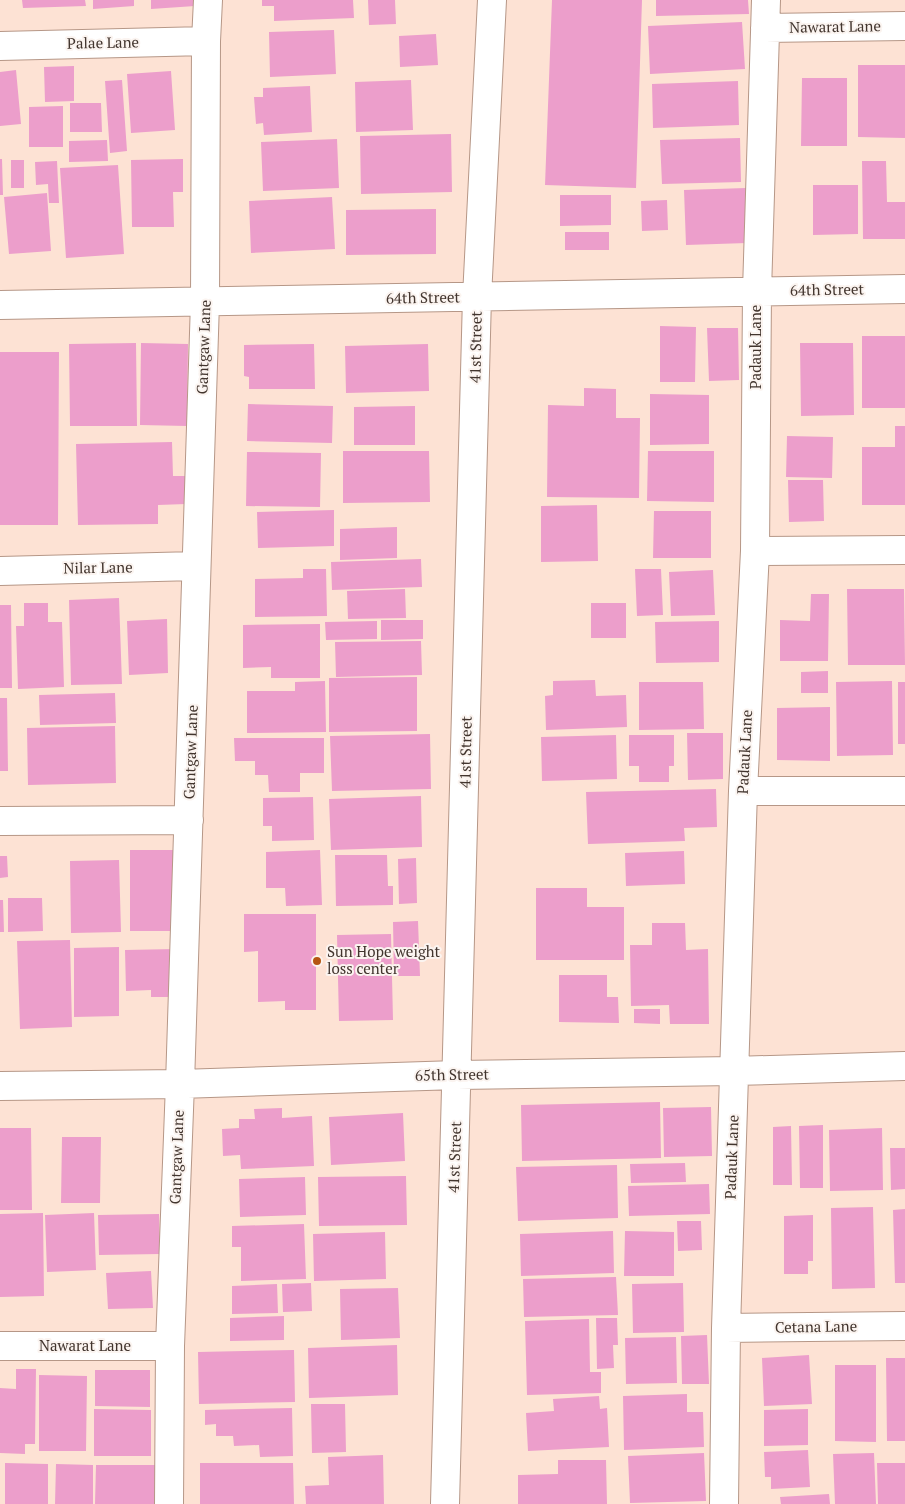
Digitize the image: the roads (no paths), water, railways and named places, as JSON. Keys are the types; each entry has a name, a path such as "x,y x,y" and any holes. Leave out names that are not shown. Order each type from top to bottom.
{"street":[{"name":"Gantgaw Lane","path":"169,1504 170,1346 205,302 206,41 208,0"},
{"name":"41st Street","path":"445,1504 477,297 492,0"},
{"name":"Padauk Lane","path":"724,1504 726,1328 743,790 755,552 757,291 766,0"},
{"name":"Nawarat Lane","path":"765,28 905,26"},
{"name":"Palae Lane","path":"0,46 206,41"},
{"name":"64th Street","path":"0,305 905,289"},
{"path":"755,552 905,550"},
{"name":"Nilar Lane","path":"0,570 196,566"},
{"path":"743,790 905,791"},
{"path":"0,821 189,820"},
{"name":"65th Street","path":"0,1086 180,1084 457,1075 734,1071 905,1066"},
{"name":"Cetana Lane","path":"726,1328 905,1326"},
{"name":"Nawarat Lane","path":"0,1346 170,1346"}],"place":[{"name":"Sun Hope weight loss center","path":"317,961"}]}
